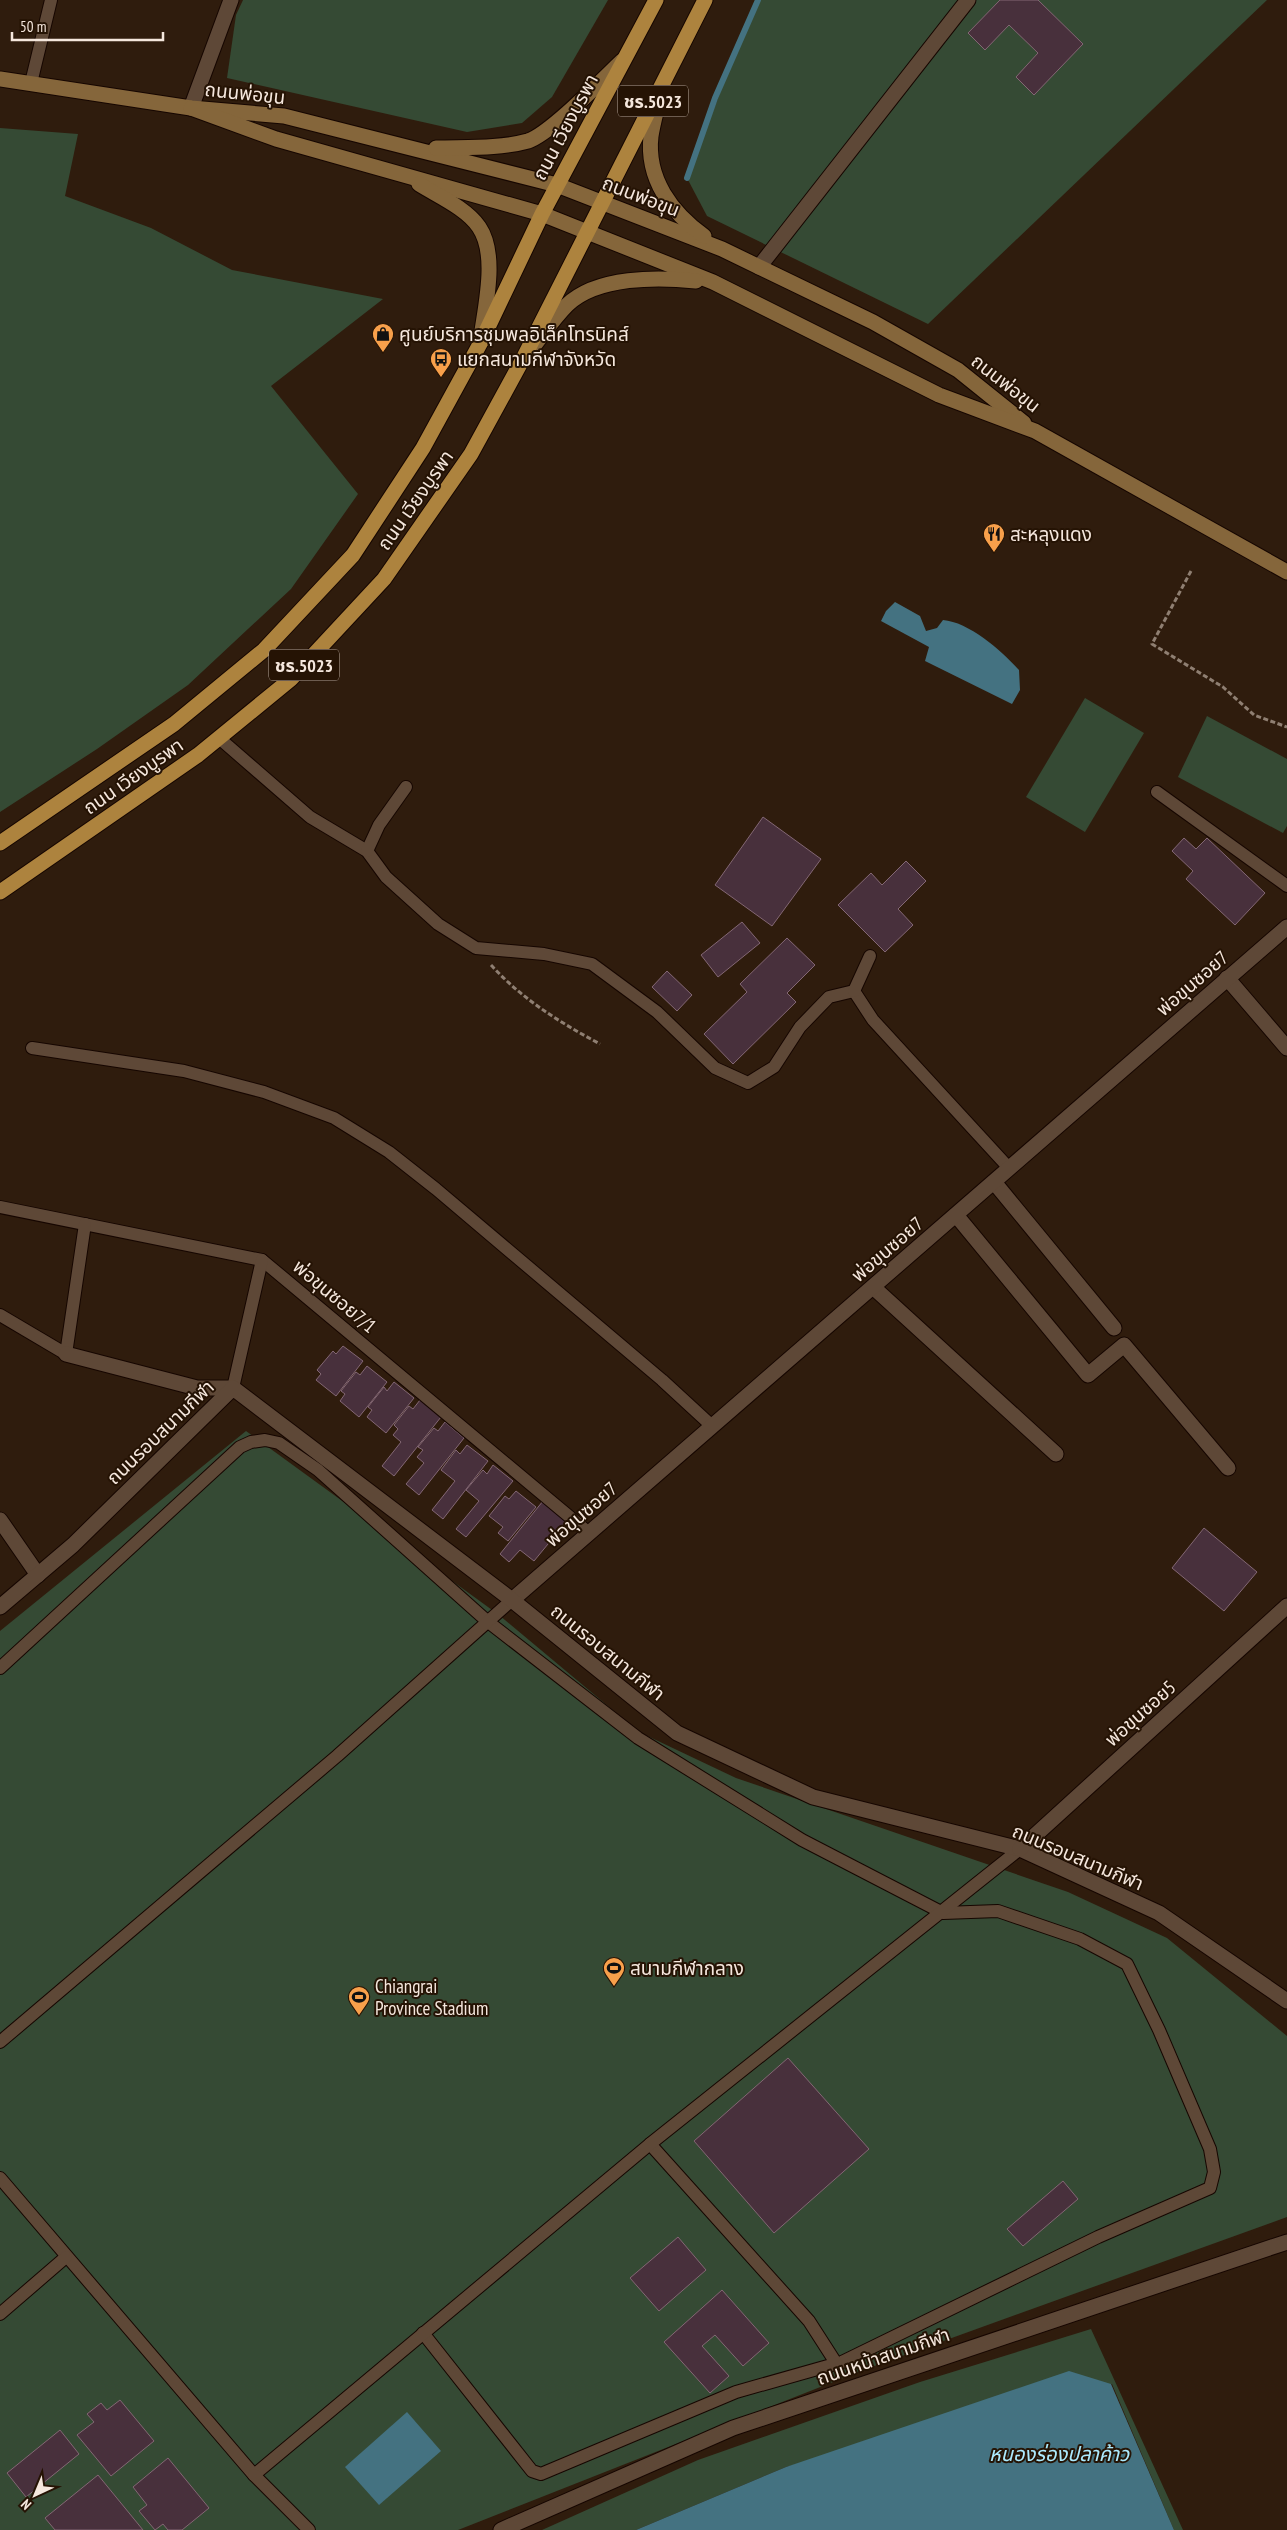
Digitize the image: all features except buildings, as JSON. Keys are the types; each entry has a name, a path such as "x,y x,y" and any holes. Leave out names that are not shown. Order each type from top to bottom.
{"main road":[{"name":"ถนน เวียงบูรพา","path":"0,843 174,724 264,650 353,554 423,448 481,342 542,214 656,0"},
{"name":"ถนน เวียงบูรพา","path":"0,892 198,755 219,738 291,679 384,579 471,454 524,357 705,0"},
{"path":"419,149 505,145 530,140 548,130 624,59"},
{"name":"ถนนพ่อขุน","path":"0,79 191,108 284,116 557,185 722,249 873,322 958,370 1035,431"},
{"path":"663,81 651,138 652,166 663,195 684,221 722,249"},
{"name":"ถนนพ่อขุน","path":"191,108 276,139 542,214 713,282 940,396 1035,431 1287,572"},
{"path":"406,176 458,208 479,227 489,253 481,342"},
{"path":"524,357 568,304 598,287 631,281 667,278 713,282"}],"street":[{"path":"191,108 231,0"},
{"path":"759,267 968,0"},
{"name":"พ่อขุนซอย7","path":"512,1600 1287,927"},
{"path":"1228,978 1287,1048"},
{"path":"994,1182 1114,1328"},
{"path":"956,1214 1088,1375 1124,1345 1228,1468"},
{"path":"873,1287 1056,1454"},
{"path":"66,1354 198,1388 233,1388"},
{"name":"ถนนรอบสนามกีฬา","path":"0,1607 73,1545 233,1388 512,1600 677,1733 813,1797 1020,1849 1159,1913 1287,2001"},
{"path":"0,1520 38,1575"},
{"name":"พ่อขุนซอย5","path":"1020,1849 1287,1606"},
{"name":"ถนนหน้าสนามกีฬา","path":"501,2530 733,2428 1287,2242"}],"lane":[{"path":"31,83 51,0"},
{"path":"219,738 310,816 367,851 386,877 438,924 476,948 544,954 592,964 657,1012 715,1068 748,1082 774,1067 800,1027 829,997 854,991"},
{"path":"367,851 379,825 406,787"},
{"path":"1157,792 1287,886"},
{"path":"854,991 870,956"},
{"path":"854,991 873,1020 1009,1168"},
{"path":"32,1048 184,1071 264,1092 334,1118 389,1152 436,1189 662,1380 712,1426"},
{"name":"พ่อขุนซอย7/1","path":"0,1207 262,1260 589,1533"},
{"path":"0,1315 66,1354 84,1224"},
{"path":"233,1388 262,1260"},
{"path":"0,1668 229,1457 251,1442 265,1440 280,1443 318,1470 487,1621 638,1738 802,1840 943,1913 998,1911 1080,1940 1127,1964 1159,2030 1210,2149 1214,2172 1210,2188 1098,2237 836,2363 736,2392 541,2474 532,2470 423,2333"},
{"path":"0,2042 337,1756 512,1600"},
{"path":"254,2475 650,2144 943,1913 1020,1849"},
{"path":"650,2144 809,2321 836,2363"},
{"path":"0,2178 254,2475 309,2530"},
{"path":"0,2314 66,2256"}],"path":[{"path":"1191,571 1152,644 1223,687 1254,715 1287,727"},
{"path":"476,948 504,979 533,1004 554,1019 600,1044"}],"green space":[{"path":"243,0 608,0 552,97 522,123 467,132 227,78 236,15"},
{"path":"756,0 1267,0 928,324 707,216 687,178"},
{"path":"0,128 78,134 65,196 151,228 232,270 383,299 271,386 358,494 291,589 188,685 97,749 0,812"},
{"path":"1085,698 1144,733 1085,832 1026,797"},
{"path":"1207,716 1287,759 1287,826 1283,833 1178,777"},
{"name":"สนามกีฬากลาง","path":"246,1431 499,1615 639,1732 736,1778 1068,1892 1167,1938 1287,2036 1287,2217 866,2369 458,2530 0,2530 0,1631"},
{"path":"1091,2329 1183,2530 1174,2530 1112,2384 786,2467 636,2530 542,2530 698,2460 920,2382"}],"water":[{"path":"895,602 920,616 926,631 937,628 943,620 953,622 974,632 1004,654 1019,670 1020,690 1012,704 925,661 929,647 881,621 886,611"},
{"name":"หนองร่องปลาค้าว","path":"1069,2371 1111,2384 1174,2530 636,2530 786,2467"},
{"path":"407,2412 441,2451 379,2505 345,2467"}],"waterway":[{"path":"687,178 715,98 758,0"}],"place":[{"name":"ศูนย์บริการชุมพลอิเล็คโทรนิคส์","path":"383,353"},
{"name":"แยกสนามกีฬาจังหวัด","path":"441,378"},
{"name":"สะหลุงแดง","path":"994,553"},
{"name":"สนามกีฬากลาง","path":"614,1987"},
{"name":"Chiangrai Province Stadium","path":"359,2016"}]}
